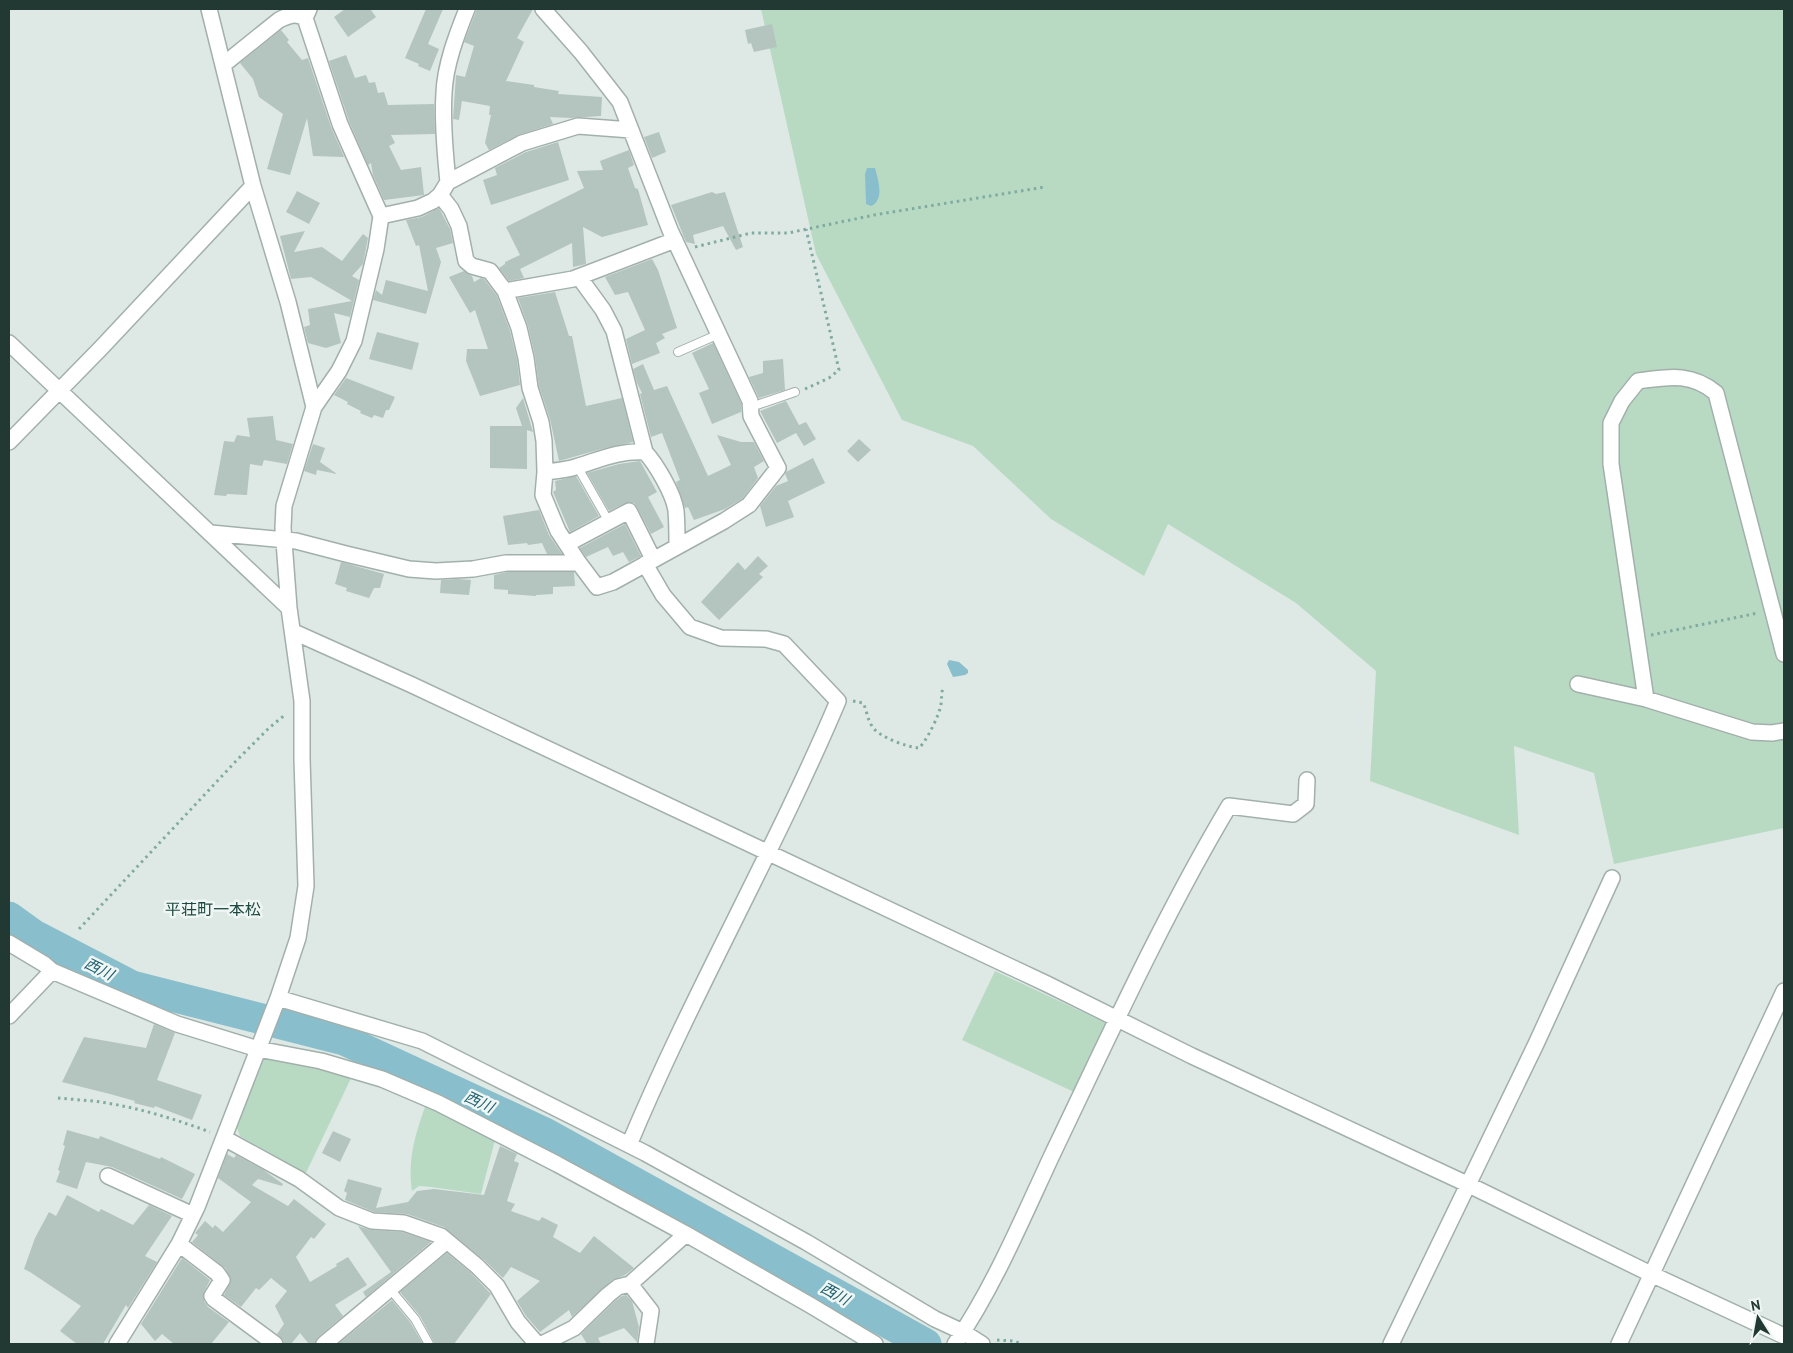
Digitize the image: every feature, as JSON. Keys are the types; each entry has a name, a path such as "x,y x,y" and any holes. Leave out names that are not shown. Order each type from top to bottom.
{"street":[{"path":"209,9 253,186 288,302 314,407"},
{"path":"467,9 454,41 444,92 444,188 459,226 466,261 472,266 490,271 506,292 519,328 530,388 541,422 545,472 543,495 558,531 597,587 613,582 750,505 778,468 751,416 750,401 677,245 620,102 581,52 543,9"},
{"path":"117,1344 179,1244 193,1215 278,998 298,938 306,886 302,701 294,632 289,608 284,541 284,506 314,407 339,371 354,340 376,249 381,216 340,124 307,13 289,15 279,20 223,65"},
{"path":"381,216 418,208 433,201 444,188 522,143 570,128 588,126 631,130"},
{"path":"9,442 101,348 253,186"},
{"path":"506,292 579,277 677,245"},
{"path":"579,277 603,310 614,331 645,452 659,471 674,503 676,510 677,546"},
{"path":"9,344 289,608"},
{"path":"1646,699 1611,464 1611,423 1622,401 1638,381 1673,376 1698,381 1716,393 1784,654"},
{"path":"545,472 577,466 613,454 635,451 645,452"},
{"path":"567,544 629,511 663,595 690,627 721,638 766,640 784,644 838,701 767,854 656,1081 629,1145"},
{"path":"211,533 296,541 409,569 436,571 473,569 506,563 579,563"},
{"path":"294,632 412,685 1117,1018 1192,1056 1467,1184 1653,1275 1784,1336"},
{"path":"1578,684 1646,699 1752,732 1772,733 1784,731"},
{"path":"959,1338 994,1278 1117,1018 1192,870 1230,806 1293,814 1306,804 1307,780"},
{"path":"1391,1344 1536,1044 1612,878"},
{"path":"9,943 44,964 52,971 177,1024 258,1049 321,1061 382,1079 438,1103 557,1164 686,1234 876,1344"},
{"path":"9,1016 52,971"},
{"path":"1619,1344 1644,1288 1653,1275 1784,991"},
{"path":"278,998 422,1041 629,1145 806,1242 935,1319 959,1338 982,1344"},
{"path":"224,1138 299,1179 339,1208 372,1221 404,1223 441,1236 497,1286 518,1322 536,1344"},
{"path":"108,1176 193,1215"},
{"path":"542,1344 574,1328 608,1295 618,1287 630,1284 686,1234"},
{"path":"324,1344 447,1240"},
{"path":"179,1244 217,1273 222,1280 212,1296 214,1299 275,1344"},
{"path":"630,1284 651,1310 646,1344"}],"lane":[{"path":"678,352 719,334"},
{"path":"751,407 795,392"},
{"path":"577,466 608,522"},
{"path":"390,1289 415,1319 429,1344"}],"path":[{"path":"677,245 751,233 788,233 874,216 1045,187"},
{"path":"795,392 829,378 839,370 806,229"},
{"path":"1636,638 1773,610"},
{"path":"838,701 858,701 863,703 874,729 887,738 910,747 919,748 925,741 941,706 943,688"},
{"path":"79,929 237,760 269,728 302,701"},
{"path":"58,1098 94,1101 147,1112 177,1120 224,1138"}],"green space":[{"path":"761,9 1784,9 1784,828 1614,864 1594,773 1514,746 1519,835 1370,781 1376,671 1296,603 1168,524 1144,576 1051,519 973,446 902,420 816,254"},
{"path":"995,971 1106,1023 1074,1092 962,1040"},
{"path":"273,1056 352,1076 305,1175 240,1136 237,1128 262,1059"},
{"path":"426,1104 495,1140 481,1194 419,1186 412,1191 412,1157"}],"water":[{"path":"867,168 875,168 878,178 878,199 871,206 866,204 865,174"},
{"path":"949,660 959,662 968,670 968,673 953,677 947,664"}],"building":[{"path":"345,9 370,9 376,17 348,37 334,17"},
{"path":"426,9 443,9 428,44 439,49 430,71 405,58"},
{"path":"477,9 533,9 517,38 524,42 506,81 559,91 558,94 602,97 601,116 550,117 553,124 518,135 489,150 485,143 491,115 489,115 490,106 462,101 459,120 453,119 456,75 465,77 474,46 464,42"},
{"path":"772,24 777,47 754,52 751,43 748,44 745,30"},
{"path":"281,30 289,40 287,42 302,60 308,58 331,127 345,159 344,157 313,156 307,118 290,175 267,169 283,114 259,97 253,79 240,63"},
{"path":"346,55 355,78 366,75 369,83 375,82 378,93 384,92 388,105 434,104 435,134 391,135 395,143 389,146 401,170 421,167 424,195 384,200 373,175 371,163 368,165 349,121 329,61"},
{"path":"659,132 666,152 652,158 644,137"},
{"path":"558,142 569,180 491,205 483,180 497,175 495,168 526,152"},
{"path":"629,150 634,165 628,168 635,188 638,189 648,225 602,237 583,227 586,264 573,267 572,243 520,269 524,278 509,281 499,268 505,262 520,255 506,227 584,188 577,171 603,170 600,161"},
{"path":"297,191 320,203 309,224 286,212"},
{"path":"712,192 716,194 725,192 743,247 736,250 723,226 693,235 695,244 686,242 671,205"},
{"path":"439,208 450,229 453,243 436,248 441,262 426,314 373,300 376,290 382,295 386,280 428,291 419,245 416,246 406,220 422,217"},
{"path":"305,231 294,252 322,247 342,261 363,234 368,238 363,264 352,276 359,280 350,317 334,313 341,343 326,348 308,343 304,327 310,325 308,309 352,301 311,277 291,279 280,236"},
{"path":"652,259 658,270 677,328 662,334 665,338 656,343 660,353 632,364 626,339 645,330 628,292 615,295 605,277"},
{"path":"464,271 472,276 474,282 481,278 484,279 497,296 510,331 517,360 520,385 480,396 466,361 467,349 488,349 475,310 470,313 449,277"},
{"path":"555,292 569,336 572,336 586,406 622,398 633,442 559,461 550,419 539,386 528,326 518,298"},
{"path":"377,332 419,343 412,370 369,359"},
{"path":"713,343 741,403 741,412 712,424 699,393 709,389 692,353"},
{"path":"783,359 785,390 759,398 749,377 763,373 763,361"},
{"path":"643,364 654,390 667,386 708,476 731,465 717,435 741,442 754,442 764,461 754,467 758,478 743,498 725,509 694,520 688,507 685,508 676,482 680,480 662,433 651,437 640,394 642,393 633,369"},
{"path":"346,378 395,397 383,418 374,415 372,418 360,413 361,411 347,404 348,402 334,395"},
{"path":"523,398 533,432 527,430 527,469 490,468 490,426 522,426 516,408"},
{"path":"786,401 799,425 806,422 816,439 804,446 796,433 777,443 760,411"},
{"path":"273,416 276,440 293,444 287,464 264,460 262,466 250,464 247,495 214,495 224,441 234,442 237,435 250,437 247,418"},
{"path":"859,439 871,450 858,462 847,451"},
{"path":"313,444 325,448 320,462 337,474 317,470 316,475 304,471"},
{"path":"813,458 825,483 788,501 794,517 766,527 760,506 776,486 788,481 786,472"},
{"path":"640,461 657,492 648,497 664,527 651,534 634,503 625,503 609,511 587,473 619,464"},
{"path":"576,476 599,516 570,532 553,492 556,490 555,481"},
{"path":"539,510 549,535 562,554 547,554 542,543 508,545 503,516"},
{"path":"625,524 641,556 629,562 623,552 613,556 608,547 586,557 580,548"},
{"path":"758,556 768,566 759,574 763,577 719,620 701,602 738,562 745,570"},
{"path":"341,562 384,574 380,588 374,588 369,598 346,591 347,588 335,584"},
{"path":"507,572 574,572 575,586 553,587 553,594 536,596 508,594 508,590 494,589 494,575"},
{"path":"441,580 471,580 469,595 440,593"},
{"path":"154,1024 175,1033 157,1080 202,1095 192,1120 155,1106 154,1108 134,1103 135,1101 62,1082 84,1037 146,1048"},
{"path":"67,1130 99,1139 100,1136 160,1159 161,1157 195,1174 182,1199 112,1167 86,1162 77,1189 56,1182 60,1171 58,1170 65,1146 63,1145"},
{"path":"333,1131 351,1139 340,1162 322,1153"},
{"path":"500,1146 517,1154 514,1161 519,1163 507,1201 515,1204 511,1211 539,1221 542,1217 558,1225 553,1237 580,1253 594,1236 634,1268 625,1275 612,1280 572,1317 569,1310 540,1332 526,1316 517,1301 540,1281 511,1267 503,1278 444,1227 407,1214 374,1212 345,1200 347,1193 344,1191 348,1179 382,1188 376,1208 408,1202 417,1191 434,1189 484,1195"},
{"path":"227,1154 234,1158 236,1155 262,1169 283,1184 282,1186 258,1179 252,1185 288,1206 294,1199 326,1224 314,1239 311,1237 296,1257 310,1282 348,1257 367,1285 335,1305 343,1316 318,1337 315,1344 309,1344 300,1333 291,1344 284,1344 277,1334 284,1324 275,1306 287,1291 271,1278 259,1290 256,1288 241,1307 224,1295 231,1280 225,1268 192,1242 198,1235 195,1233 205,1221 213,1228 215,1225 223,1232 251,1202 218,1178"},
{"path":"67,1195 99,1212 101,1209 133,1225 149,1205 172,1216 145,1256 157,1262 128,1308 126,1305 103,1344 77,1344 60,1331 81,1306 24,1269 35,1238 49,1212 56,1216"},
{"path":"358,1226 371,1230 402,1232 431,1242 366,1297 363,1292 391,1272"},
{"path":"447,1253 471,1273 491,1294 454,1344 435,1344 420,1316 400,1292"},
{"path":"182,1258 210,1280 204,1292 204,1301 208,1307 229,1322 211,1344 174,1344 162,1334 155,1341 141,1324"},
{"path":"626,1295 632,1301 639,1327 637,1342 624,1328 598,1338 601,1344 587,1344 581,1334 614,1302"},
{"path":"392,1300 410,1322 423,1344 338,1344"}],"waterway":[{"name":"西川","path":"9,917 34,935 132,986 344,1040 545,1133 926,1344"}],"district":[{"name":"平荘町一本松","path":"213,909"}]}
